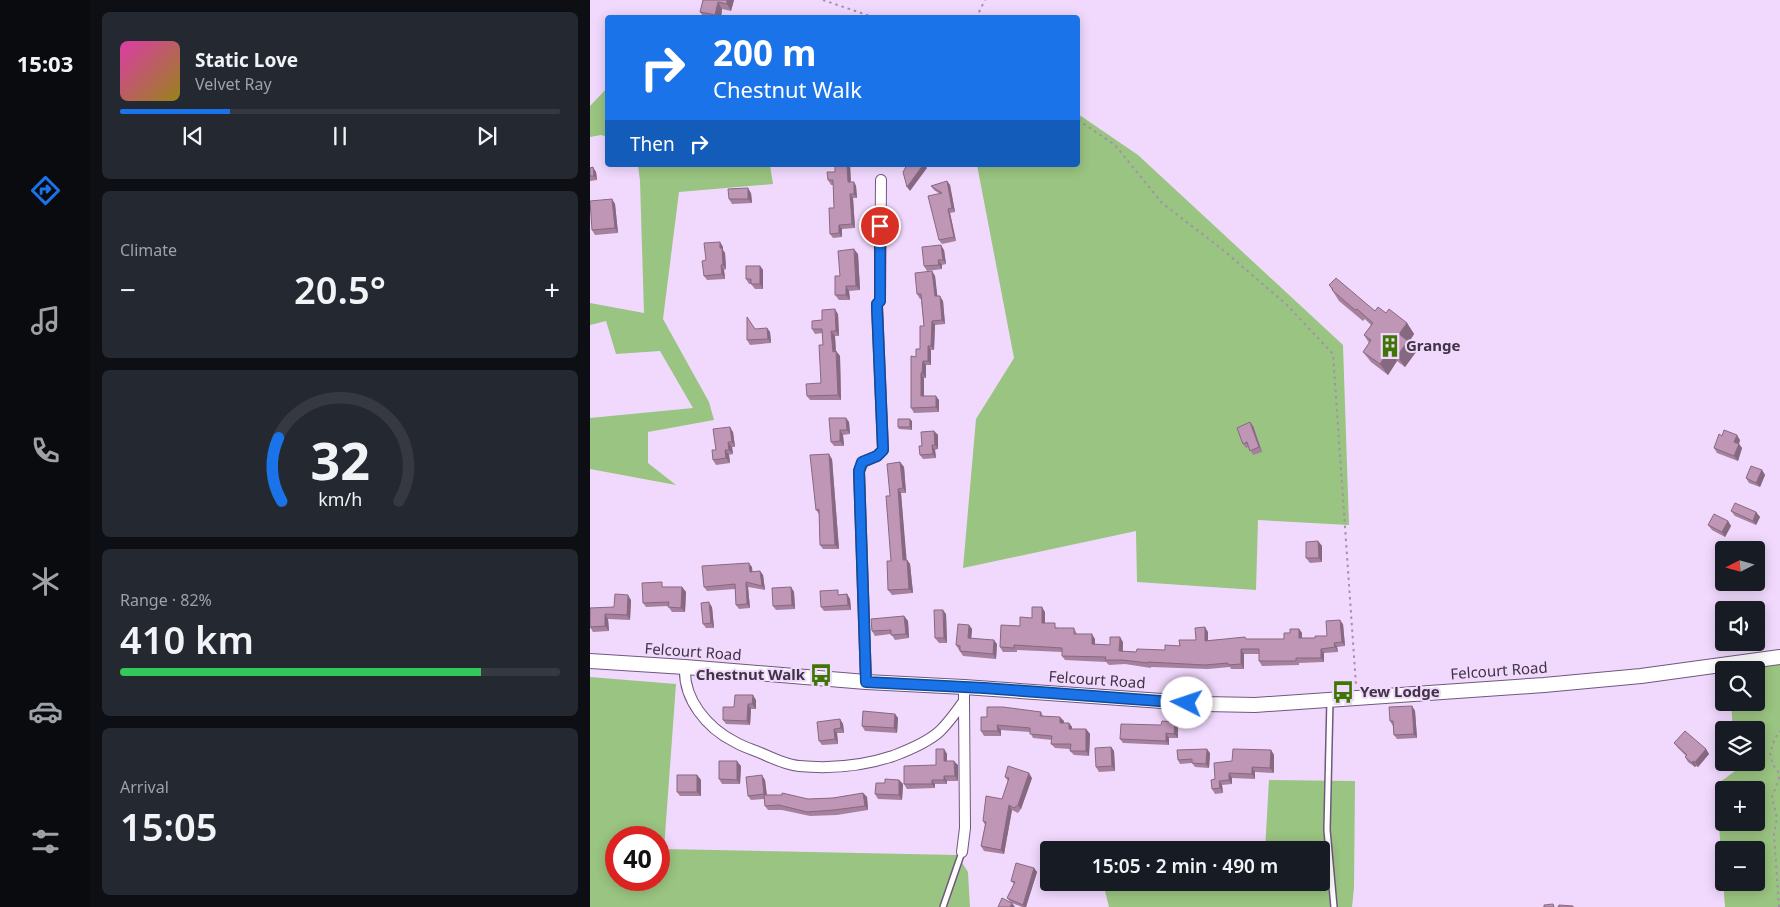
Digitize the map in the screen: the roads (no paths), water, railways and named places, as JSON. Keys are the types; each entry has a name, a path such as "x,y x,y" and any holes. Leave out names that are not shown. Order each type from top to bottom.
{"street":[{"path":"866,682 859,471 862,462 877,456 883,450 877,308 877,304 880,301 881,180"},
{"name":"Felcourt Road","path":"590,661 866,682 964,694 1255,705 1544,685 1641,676 1780,657"},
{"path":"685,667 685,679 693,701 703,717 718,731 735,742 797,766 828,768 854,766 894,756 922,743 940,731 964,694"},
{"path":"962,852 965,828 964,694"}],"lane":[{"path":"1330,700 1327,830 1334,907"},
{"path":"943,907 962,852"}],"place":[{"name":"Grange","path":"1390,346"},
{"name":"Chestnut Walk","path":"821,675"},
{"name":"Yew Lodge","path":"1343,692"}]}
